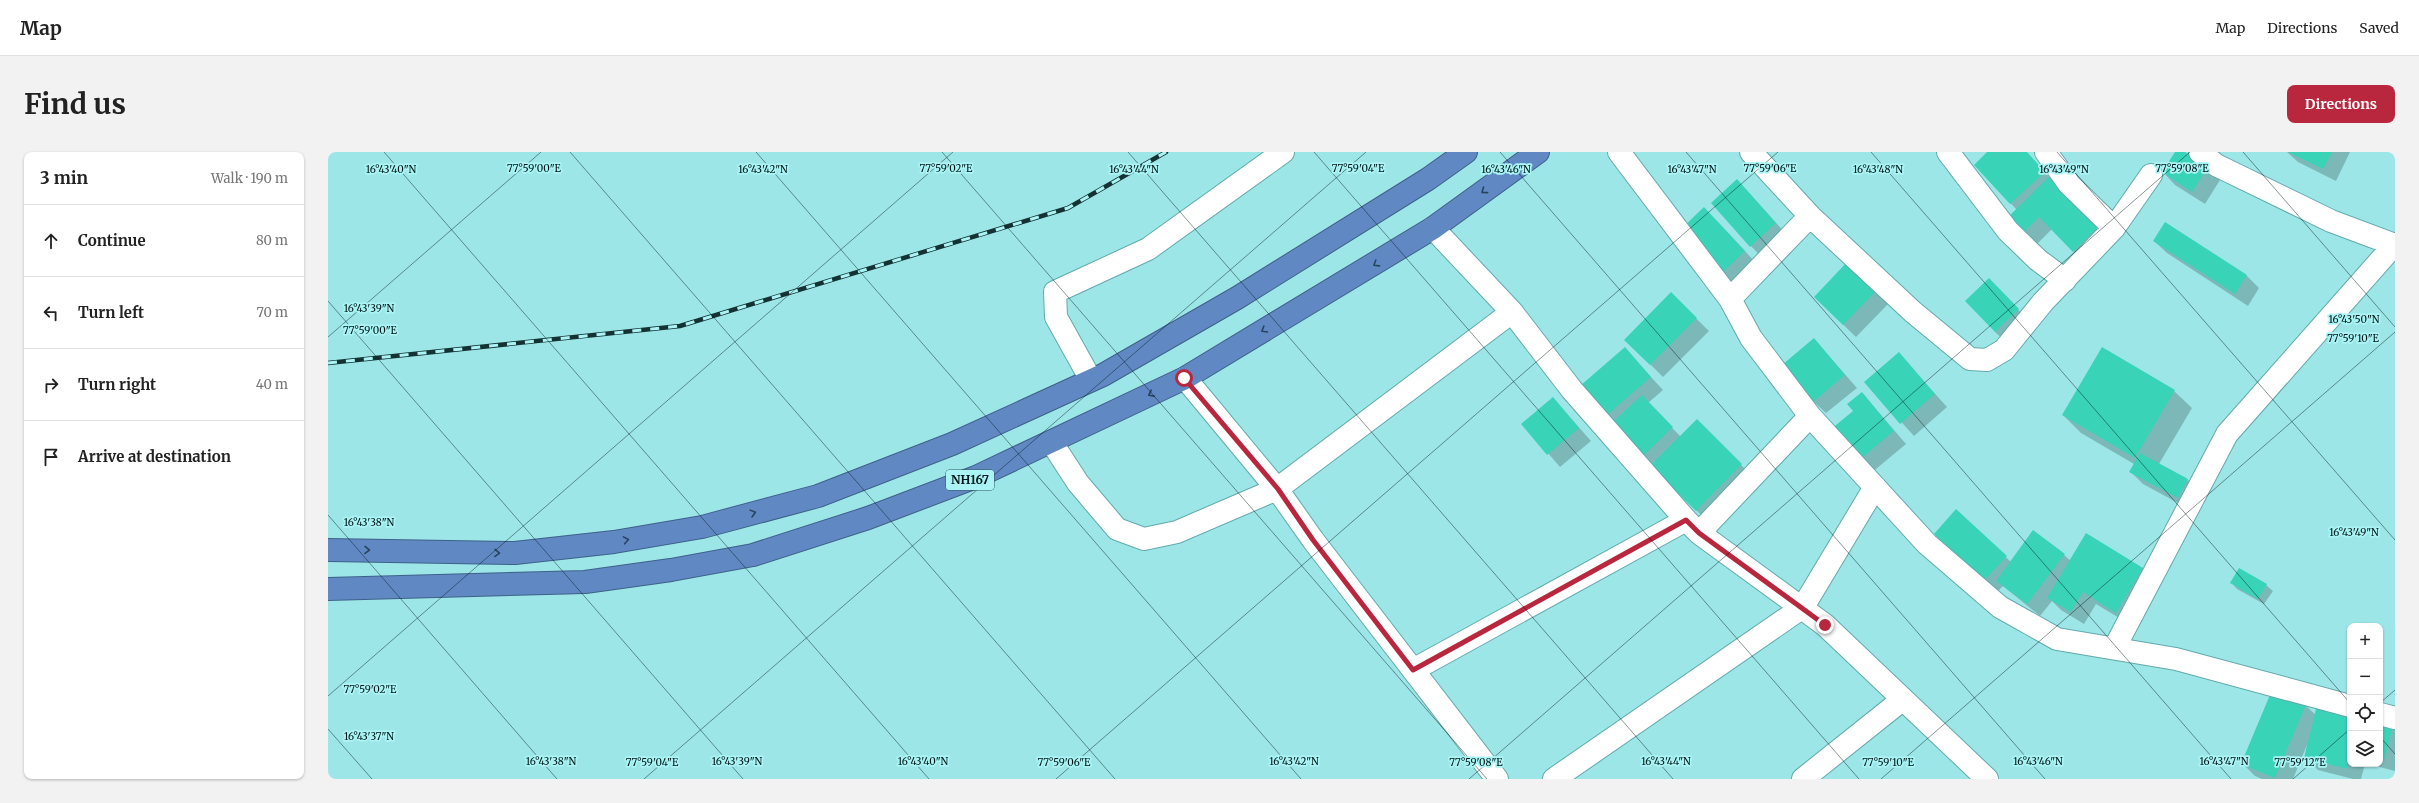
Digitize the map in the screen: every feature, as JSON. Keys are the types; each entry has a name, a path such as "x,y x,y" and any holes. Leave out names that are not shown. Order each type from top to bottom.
{"highway":[{"path":"328,550 515,553 614,542 702,527 818,496 952,444 1091,380 1237,298 1428,179 1466,152"},
{"name":"NH167","path":"328,589 585,582 671,570 753,554 868,518 976,477 1052,443 1184,378 1433,228 1538,152"}],"street":[{"path":"1091,380 1056,317 1054,292 1148,249 1283,152"},
{"path":"1619,152 1730,299 1751,338 1810,416 1927,544 2000,607 2057,639 2115,647 2176,659 2347,705"},
{"path":"1751,152 1810,216 1913,312 1970,359 1987,360 2004,350 2043,302 2114,228 2151,175"},
{"path":"1948,152 2008,231 2038,260 2065,280"},
{"path":"2046,152 2069,184 2114,228"},
{"path":"2115,647 2227,434 2395,244 2331,221 2216,165 2200,152"},
{"path":"1730,299 1810,216"},
{"path":"1433,228 1512,312 1572,390 1693,527 1803,607 1825,625 1902,700 1987,779"},
{"path":"1052,443 1078,483 1117,529 1144,539 1177,532 1278,489 1512,312"},
{"path":"1184,378 1278,489 1313,540 1497,779"},
{"path":"1413,670 1693,527 1810,416"},
{"path":"1554,779 1803,607 1875,487"},
{"path":"1803,779 1902,700"},
{"path":"2383,715 2395,718"}],"building":[{"path":"1987,152 2027,152 2045,172 2010,204 1974,165"},
{"path":"2175,152 2185,152 2208,167 2192,192 2162,172"},
{"path":"2288,152 2332,152 2323,169"},
{"path":"2049,177 2098,227 2073,252 2039,217 2022,234 2006,219"},
{"path":"1737,179 1776,223 1750,247 1711,203"},
{"path":"1704,207 1745,251 1720,275 1679,231"},
{"path":"2165,222 2247,275 2235,294 2153,241"},
{"path":"1848,261 1878,289 1843,325 1814,297"},
{"path":"1989,278 2019,309 1995,332 1965,301"},
{"path":"1671,292 1697,318 1650,365 1624,340"},
{"path":"1814,338 1845,375 1813,402 1782,365"},
{"path":"1625,347 1651,377 1606,416 1580,386"},
{"path":"2102,347 2175,390 2135,458 2062,415"},
{"path":"1899,352 1935,394 1900,424 1864,382"},
{"path":"1862,392 1894,431 1857,462 1830,430 1853,411 1847,404"},
{"path":"1642,395 1673,427 1641,458 1610,425"},
{"path":"1553,397 1579,428 1547,455 1521,424"},
{"path":"1697,419 1742,464 1696,511 1650,466"},
{"path":"2140,453 2188,479 2178,498 2129,472"},
{"path":"1956,509 2007,556 1984,581 1934,534"},
{"path":"2033,530 2065,554 2027,604 1996,581"},
{"path":"2086,533 2143,568 2116,613 2083,592 2071,612 2047,598"},
{"path":"2239,568 2267,584 2258,599 2230,583"},
{"path":"2272,690 2306,705 2275,778 2241,764"},
{"path":"2318,701 2347,708 2348,769 2304,758"},
{"path":"2383,718 2394,721 2385,759 2383,759"}],"railway":[{"path":"328,363 680,326 1068,208 1166,152"}],"route":[{"path":"1184,378 1278,489 1313,540 1413,670 1686,520 1699,533 1803,607 1825,625"}]}
